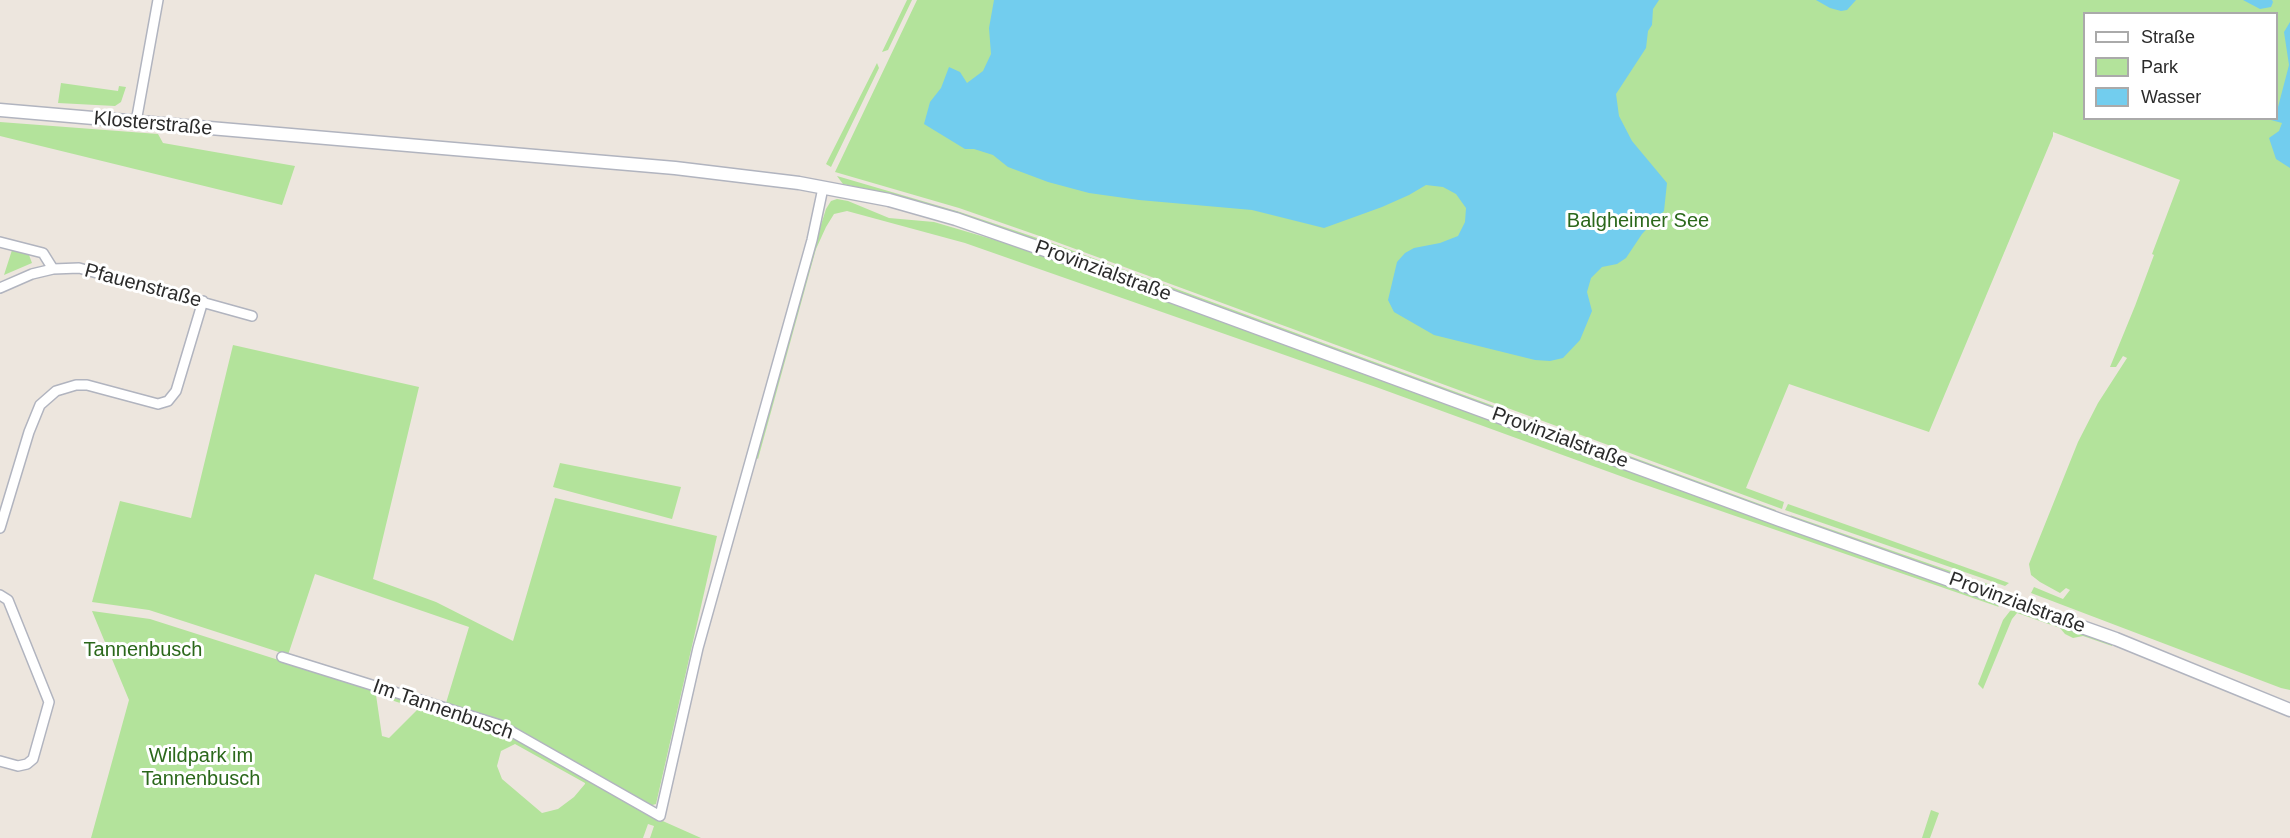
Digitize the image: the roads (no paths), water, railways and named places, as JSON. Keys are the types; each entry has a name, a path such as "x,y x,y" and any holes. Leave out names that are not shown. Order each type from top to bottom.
{"main road":[{"name":"Klosterstraße","path":"0,110 602,160 751,176 823,188"},
{"name":"Provinzialstraße","path":"823,188 889,200 956,219 1048,251 1780,520 2116,639 2290,710"}],"street":[{"path":"136,122 158,0"},
{"name":"Im Tannenbusch","path":"282,657 500,726 660,816 698,648 812,240 823,188"},
{"path":"0,242 43,253 53,269"},
{"name":"Pfauenstraße","path":"0,288 32,274 53,269 79,268 252,315"},
{"path":"0,528 29,432 40,405 56,391 76,385 87,385 158,404 168,402 176,391 203,301"},
{"path":"0,595 8,600 49,698 49,706 33,759 23,766 0,761"}],"water":[{"name":"Balgheimer See","path":"994,0 1659,0 1653,9 1652,25 1648,31 1646,48 1616,94 1619,116 1632,141 1667,183 1664,211 1642,234 1626,258 1617,264 1602,267 1591,278 1587,292 1592,311 1580,340 1563,358 1550,361 1535,360 1434,335 1394,312 1388,300 1397,262 1405,253 1414,248 1440,243 1458,236 1465,222 1466,208 1456,194 1443,187 1426,185 1382,207 1324,228 1252,210 1089,193 1048,182 1008,167 993,155 974,149 965,149 924,124 930,102 941,88 949,67 960,72 967,83 983,71 991,54 989,28"},
{"path":"1816,0 1856,0 1847,10 1841,11"},
{"path":"2243,0 2272,0 2273,2 2271,7 2260,9"},
{"path":"2290,22 2290,168 2276,159 2269,138 2279,131 2282,123 2271,120 2278,120 2278,107 2289,65 2284,32"}],"park label":[{"name":"Tannenbusch","path":"143,650"},
{"name":"Wildpark im Tannenbusch","path":"201,768"}]}
